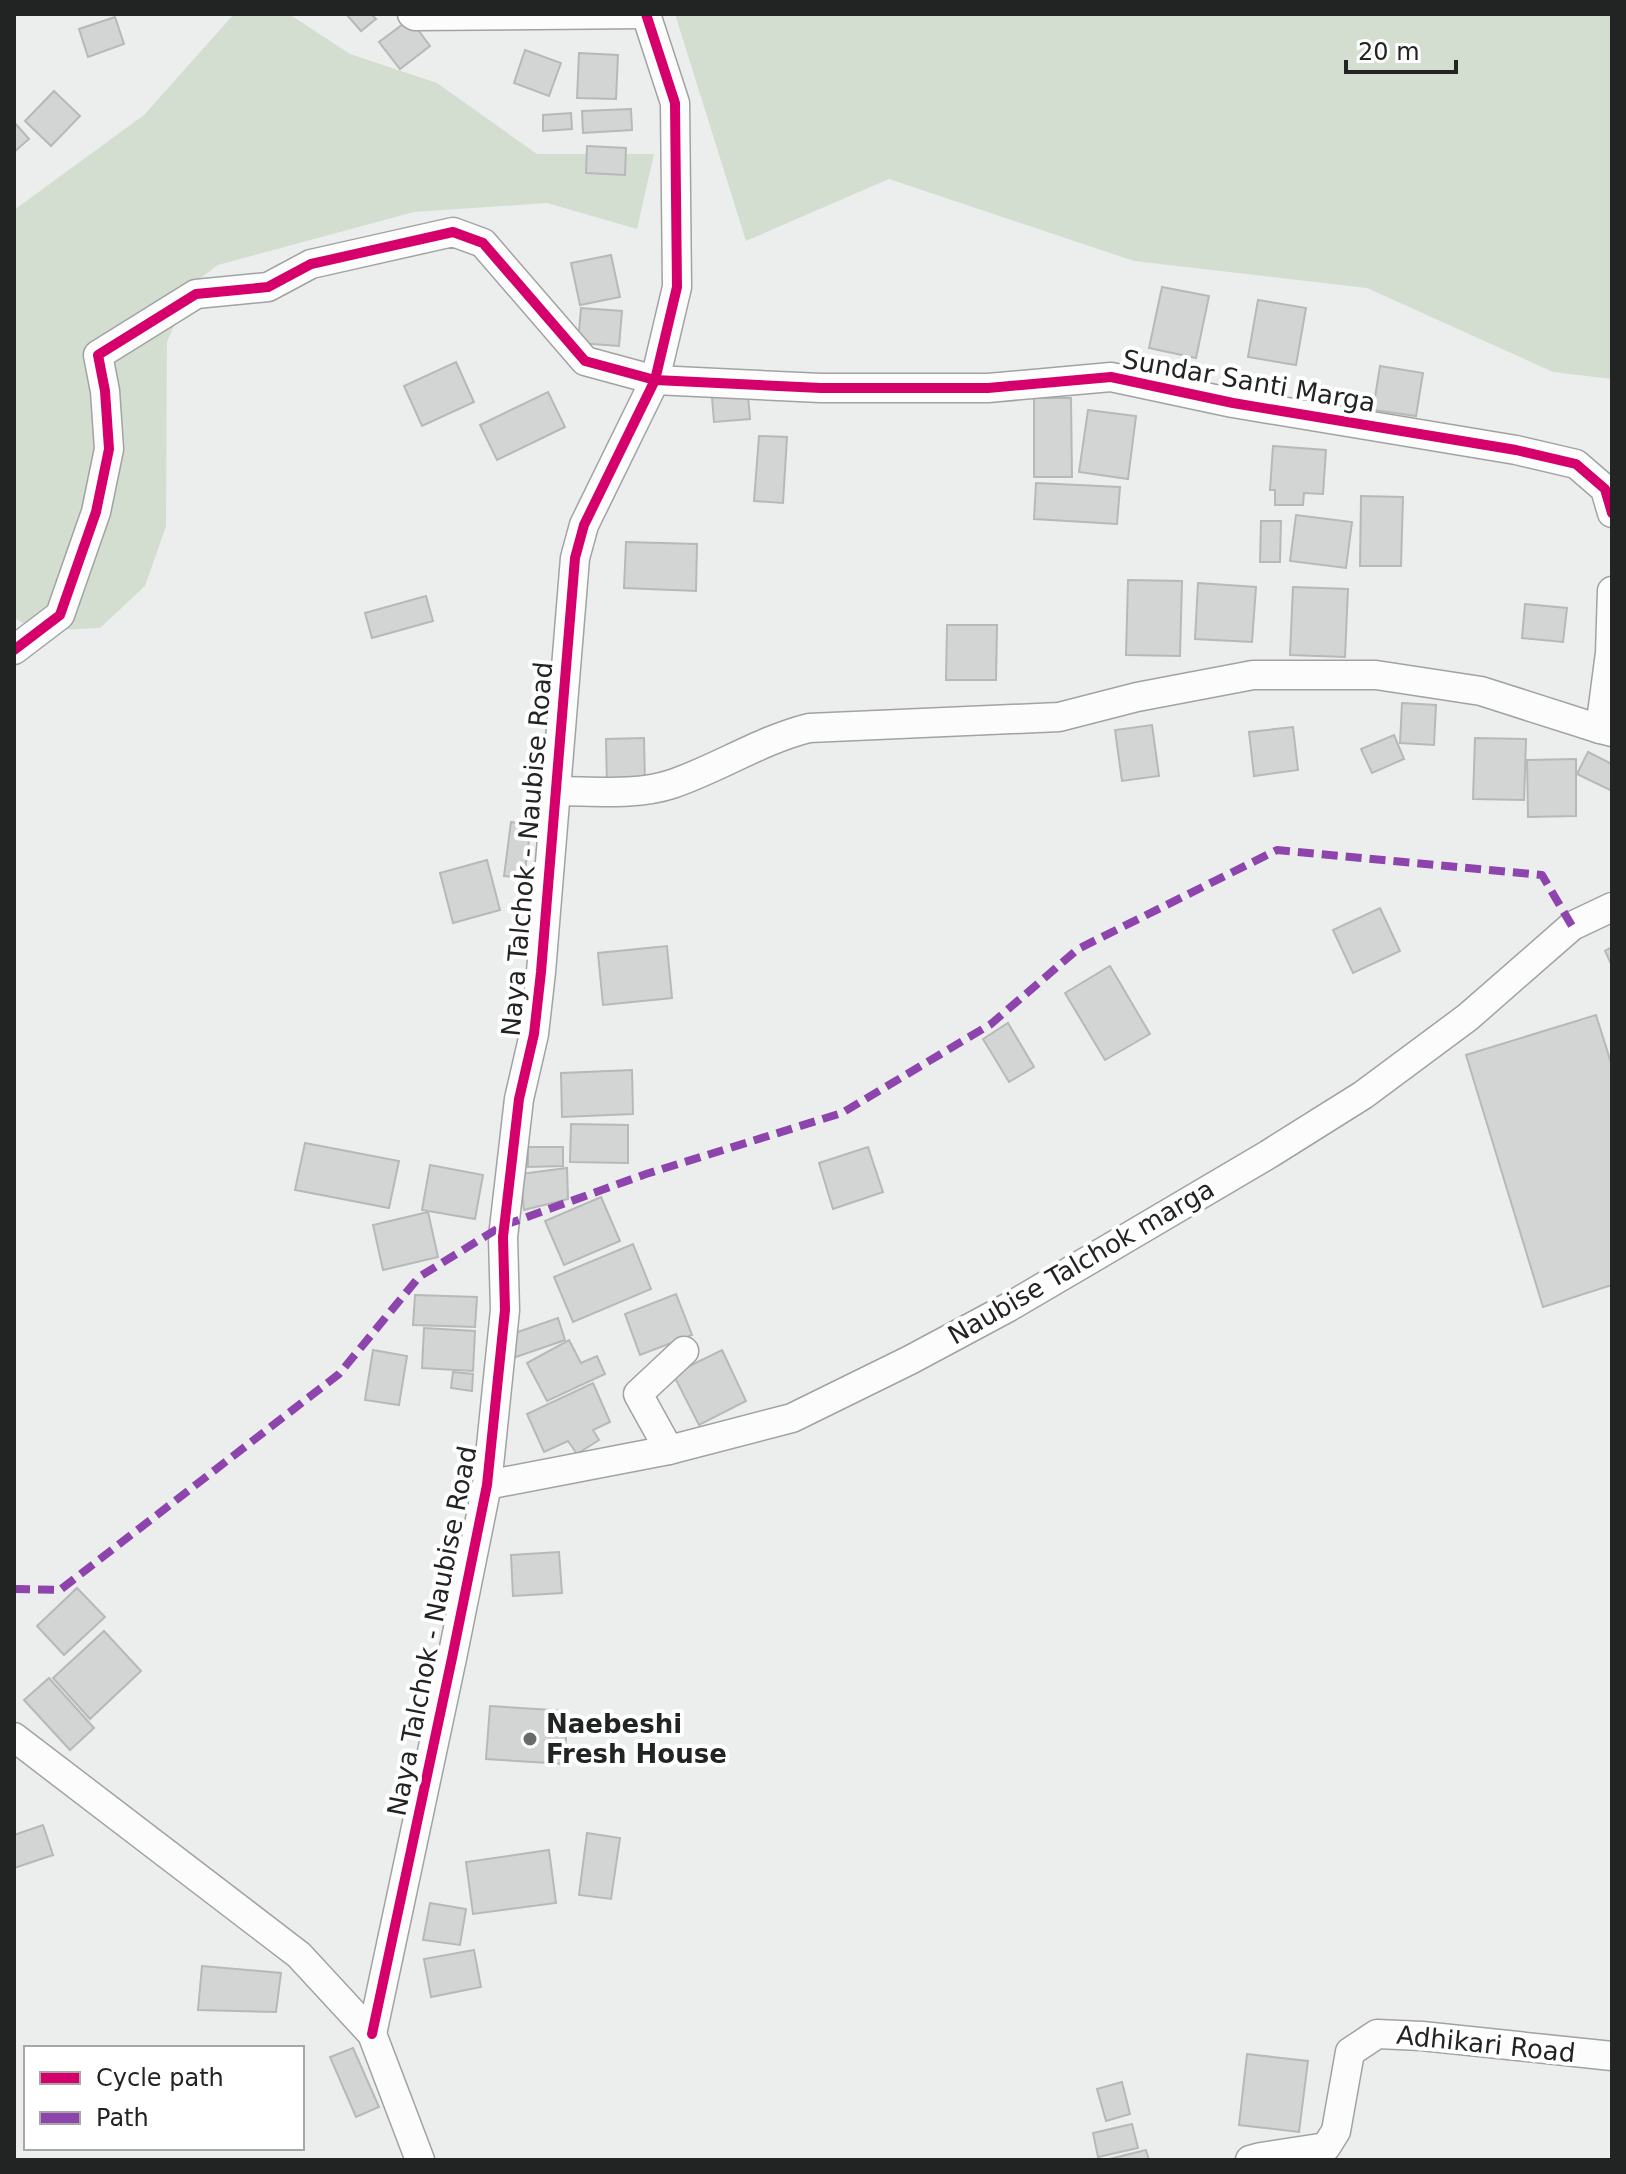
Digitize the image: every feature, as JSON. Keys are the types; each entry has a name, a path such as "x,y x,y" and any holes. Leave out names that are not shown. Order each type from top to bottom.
{"street":[{"path":"412,14 646,14"},
{"name":"Naya Talchok - Naubise Road","path":"372,2034 487,1485 505,1310 503,1237 519,1099 534,1034 575,558 584,525 655,380 677,287 675,103 646,14"},
{"name":"Sundar Santi Marga","path":"14,650 60,615 96,512 109,449 105,391 98,355 196,294 268,287 311,264 453,232 483,243 585,361 655,380 821,388 988,388 1111,377 1233,403 1516,450 1576,464 1605,489 1612,513"},
{"path":"556,791 645,791 672,784 785,734 809,728 1059,717 1137,697 1253,675 1376,675 1481,691 1606,730 1612,591"},
{"name":"Naubise Talchok marga","path":"487,1485 669,1450 792,1418 910,1360 1009,1307 1363,1095 1468,1017 1572,926 1612,907"},
{"path":"669,1450 638,1394 684,1351"},
{"path":"14,1737 299,1955 372,2034 420,2160"},
{"name":"Adhikari Road","path":"1250,2160 1326,2147 1336,2131 1350,2052 1377,2034 1612,2056"}],"green space":[{"path":"234,14 289,14 350,54 437,83 537,154 654,154 637,229 547,203 414,212 218,265 192,284 167,342 166,526 145,586 100,628 38,631 14,618 14,210 144,115"},
{"path":"675,14 1612,14 1612,379 1553,372 1367,288 1134,261 889,179 746,241"}],"building":[{"path":"346,14 371,14 376,19 361,31"},
{"path":"115,17 124,44 88,57 79,29"},
{"path":"410,19 430,46 400,69 379,42"},
{"path":"525,50 561,63 549,96 514,83"},
{"path":"579,53 618,55 616,99 577,98"},
{"path":"54,91 80,116 51,146 25,121"},
{"path":"631,109 632,130 583,133 582,111"},
{"path":"571,113 572,129 543,131 543,115"},
{"path":"14,122 29,139 14,152"},
{"path":"587,146 626,148 625,175 586,173"},
{"path":"611,255 620,297 580,305 571,263"},
{"path":"1162,287 1209,296 1196,358 1149,348"},
{"path":"1258,300 1306,308 1296,365 1248,357"},
{"path":"581,308 622,311 619,346 578,343"},
{"path":"456,362 474,402 422,426 404,386"},
{"path":"1380,366 1423,373 1416,416 1373,410"},
{"path":"548,392 565,427 497,460 480,425"},
{"path":"748,395 750,419 714,422 712,397"},
{"path":"1034,398 1071,398 1072,477 1034,477"},
{"path":"1088,410 1136,416 1128,479 1079,472"},
{"path":"759,436 787,437 783,503 754,501"},
{"path":"1273,446 1326,450 1323,494 1304,493 1303,505 1275,505 1275,490 1270,490"},
{"path":"1036,483 1120,487 1117,524 1034,519"},
{"path":"1361,496 1403,497 1401,566 1360,566"},
{"path":"1296,515 1352,522 1346,568 1290,561"},
{"path":"1261,521 1281,521 1280,562 1260,562"},
{"path":"626,542 697,544 696,591 624,588"},
{"path":"1128,580 1182,581 1180,656 1126,655"},
{"path":"1198,583 1256,587 1252,642 1195,639"},
{"path":"1293,587 1348,589 1345,657 1290,655"},
{"path":"426,596 433,621 372,638 365,613"},
{"path":"1525,604 1567,608 1563,642 1522,638"},
{"path":"947,625 997,625 996,680 946,680"},
{"path":"1402,703 1436,705 1434,745 1400,743"},
{"path":"1152,725 1159,776 1122,781 1115,730"},
{"path":"1293,727 1298,770 1254,776 1249,732"},
{"path":"1394,735 1404,759 1372,773 1361,749"},
{"path":"644,738 645,787 607,788 606,739"},
{"path":"1475,738 1526,739 1524,800 1473,799"},
{"path":"1588,752 1612,764 1612,791 1577,774"},
{"path":"1576,759 1576,816 1528,817 1527,760"},
{"path":"511,822 531,825 524,878 504,876"},
{"path":"487,860 500,910 453,923 440,873"},
{"path":"1380,908 1400,951 1353,973 1333,930"},
{"path":"667,946 672,998 603,1005 598,953"},
{"path":"1612,947 1612,966 1605,951"},
{"path":"1110,966 1150,1034 1105,1060 1065,993"},
{"path":"1596,1015 1612,1066 1612,1285 1543,1307 1466,1055"},
{"path":"1008,1023 1034,1067 1009,1082 983,1039"},
{"path":"632,1070 633,1114 562,1117 561,1073"},
{"path":"571,1124 628,1125 628,1163 570,1162"},
{"path":"305,1143 399,1161 389,1208 295,1190"},
{"path":"528,1147 563,1147 563,1166 528,1167"},
{"path":"868,1147 883,1192 833,1209 819,1163"},
{"path":"430,1165 483,1175 475,1219 422,1210"},
{"path":"567,1168 568,1199 524,1210 520,1174"},
{"path":"601,1197 620,1241 564,1265 545,1221"},
{"path":"428,1212 438,1257 383,1270 373,1225"},
{"path":"633,1244 651,1289 573,1322 554,1277"},
{"path":"676,1294 692,1335 640,1355 625,1314"},
{"path":"415,1295 477,1297 475,1327 413,1325"},
{"path":"558,1318 565,1340 516,1357 509,1335"},
{"path":"424,1328 475,1331 473,1371 422,1368"},
{"path":"569,1340 581,1363 597,1356 605,1374 547,1401 527,1363"},
{"path":"373,1350 407,1356 399,1405 365,1400"},
{"path":"722,1350 746,1401 699,1425 673,1374"},
{"path":"453,1372 473,1374 472,1391 451,1388"},
{"path":"593,1383 610,1422 593,1430 599,1440 577,1454 568,1441 544,1452 527,1414"},
{"path":"559,1552 562,1593 513,1596 511,1555"},
{"path":"77,1588 105,1617 64,1655 37,1626"},
{"path":"104,1631 141,1671 90,1719 53,1678"},
{"path":"49,1678 94,1728 70,1750 24,1700"},
{"path":"490,1706 568,1711 564,1764 486,1759"},
{"path":"43,1825 53,1855 14,1868 14,1835"},
{"path":"587,1833 620,1838 611,1899 579,1895"},
{"path":"549,1850 556,1903 473,1914 466,1862"},
{"path":"430,1903 466,1909 460,1945 423,1940"},
{"path":"474,1950 481,1987 431,1997 424,1959"},
{"path":"202,1966 281,1973 276,2012 198,2010"},
{"path":"353,2048 379,2107 356,2117 330,2057"},
{"path":"1247,2054 1308,2061 1299,2132 1239,2125"},
{"path":"1122,2082 1130,2114 1106,2121 1097,2089"},
{"path":"1132,2124 1138,2148 1098,2157 1093,2133"},
{"path":"1146,2150 1149,2160 1105,2160"}],"marked path":[{"path":"14,1589 60,1590 339,1374 419,1277 502,1226 646,1174 842,1113 991,1024 1078,949 1277,850 1542,875 1572,926"}],"cycle path":[{"path":"372,2034 487,1485 505,1310 503,1237 519,1099 534,1034 541,972 575,558 584,525 655,380 677,287 675,103 646,14"},
{"path":"14,650 60,615 96,512 109,449 105,391 98,355 196,294 268,287 311,264 453,232 483,243 585,361 655,380 821,388 988,388 1111,377 1233,403 1516,450 1576,464 1605,489 1612,513"}],"place":[{"name":"Naebeshi Fresh House","path":"530,1739"}]}
